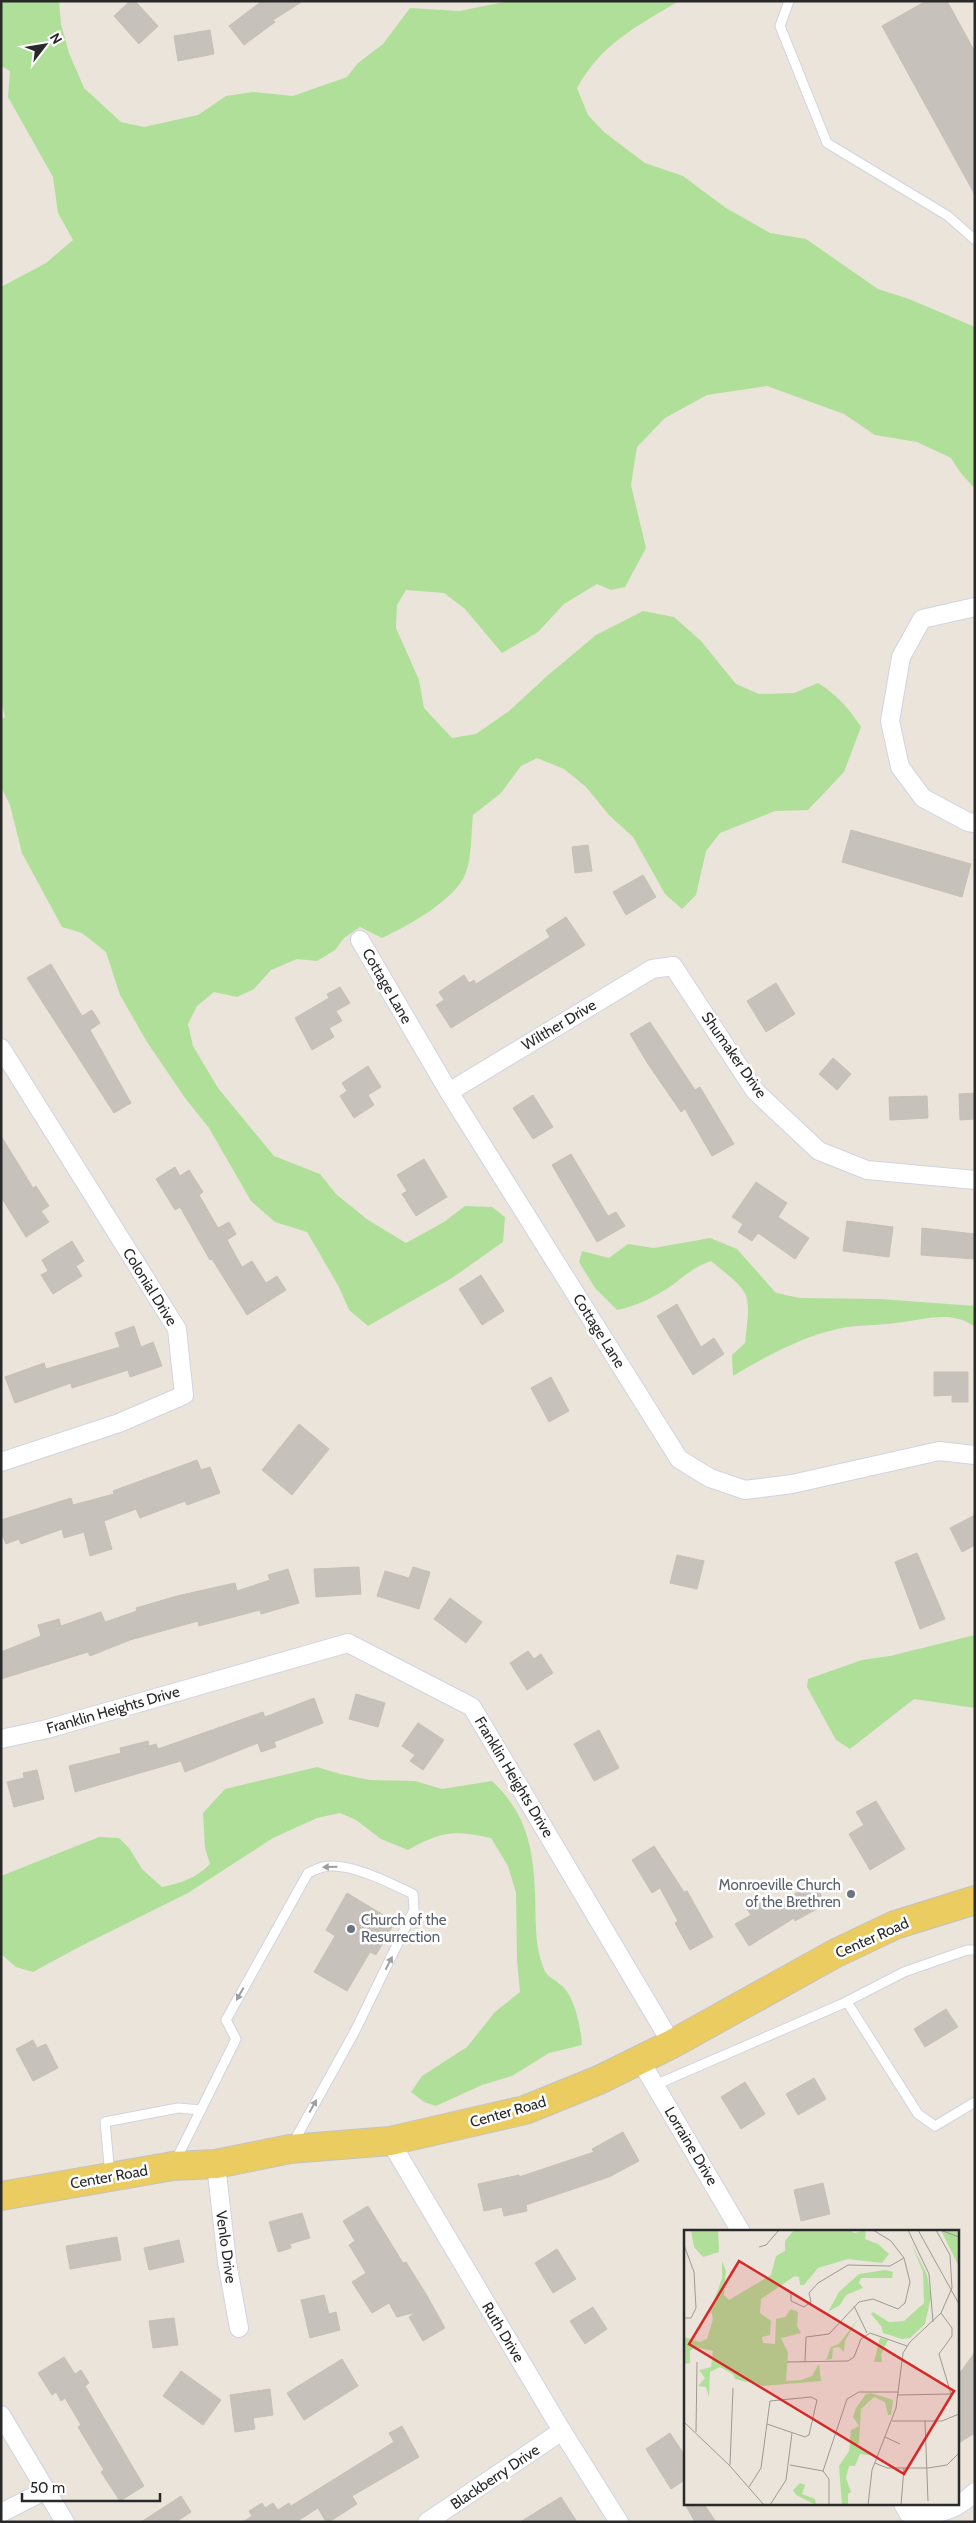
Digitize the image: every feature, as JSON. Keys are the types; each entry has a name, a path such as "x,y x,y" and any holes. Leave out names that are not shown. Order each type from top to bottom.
{"main road":[{"name":"Center Road","path":"1,2196 173,2166 216,2164 290,2149 390,2141 525,2110 599,2080 672,2044 836,1953 894,1925 975,1900"}],"street":[{"path":"975,607 922,619 901,657 890,721 900,768 923,798 968,822 975,823"},
{"name":"Cottage Lane","path":"360,940 449,1092 679,1459 710,1478 745,1490 792,1484 939,1451 975,1455"},
{"name":"Wilther Drive","path":"449,1092 652,970 673,966"},
{"name":"Shumaker Drive","path":"673,966 755,1091 819,1151 867,1170 975,1180"},
{"name":"Colonial Drive","path":"1,1048 177,1328 184,1395 119,1423 1,1462"},
{"name":"Franklin Heights Drive","path":"1,1739 47,1729 348,1643 472,1708 672,2044"},
{"name":"Lorraine Drive","path":"640,2060 741,2230"},
{"name":"Ruth Drive","path":"390,2141 562,2432 619,2522"},
{"name":"Venlo Drive","path":"216,2164 227,2262 239,2328"},
{"path":"1,2415 65,2522"},
{"name":"Blackberry Drive","path":"427,2522 562,2432"},
{"path":"1,2513 46,2490"},
{"path":"958,2505 964,2503 975,2492"},
{"path":"905,2509 935,2515 957,2506"}],"lane":[{"path":"789,1 780,26 828,143 948,216 975,240"},
{"path":"173,2166 236,2039 226,2020 308,1873 323,1866 343,1867 384,1880 413,1894 414,1910 355,2031 290,2149"},
{"path":"655,2085 847,2002 904,1972 967,1950 975,1950"},
{"path":"847,2002 918,2114 935,2126 975,2102"},
{"path":"110,2177 105,2122 178,2108 201,2110"}],"green space":[{"path":"1,1 59,1 61,24 69,53 84,88 121,122 144,127 198,115 226,96 253,92 293,96 347,77 358,63 383,44 410,8 459,11 509,1 679,1 621,37 597,59 577,88 588,115 604,132 645,163 683,176 726,208 770,233 806,239 878,289 909,299 975,327 975,489 951,458 917,442 875,435 844,414 767,386 707,395 665,418 637,447 631,485 646,548 625,587 611,590 597,584 564,604 538,632 502,653 465,609 444,593 406,590 397,605 396,628 419,680 424,708 452,738 476,734 509,711 596,635 643,611 674,617 701,641 736,684 759,694 794,693 818,683 842,702 861,727 844,772 808,810 775,811 720,833 706,851 696,895 682,909 665,894 633,837 609,815 586,787 564,769 537,758 521,766 501,793 473,815 470,857 466,873 448,897 415,921 382,938 360,927 344,938 335,950 317,961 297,959 271,970 254,989 237,997 214,992 197,1006 188,1024 193,1046 218,1088 274,1156 320,1174 336,1194 368,1220 406,1243 444,1222 465,1206 492,1207 505,1217 503,1242 452,1278 368,1326 349,1310 339,1287 307,1232 275,1222 251,1201 209,1128 185,1098 147,1042 120,995 106,952 82,933 62,927 22,853 10,805 1,787 1,720 5,717 1,699 1,287 46,263 73,240 58,213 53,177 8,97 10,71 1,66"},
{"path":"710,1238 737,1249 776,1293 800,1298 880,1299 975,1306 975,1327 958,1319 940,1317 837,1329 810,1337 784,1348 733,1376 732,1355 745,1343 748,1303 746,1295 741,1288 711,1261 694,1269 652,1297 638,1304 617,1310 595,1288 579,1262 582,1251 609,1258 628,1244 654,1248"},
{"path":"975,1635 975,1708 914,1699 850,1749 836,1740 807,1687 808,1679 862,1660 890,1656"},
{"path":"317,1767 370,1780 415,1781 442,1789 492,1781 504,1793 513,1805 526,1831 534,1875 539,1955 548,1975 566,1990 574,2005 579,2022 582,2045 549,2053 512,2076 482,2085 436,2106 424,2102 411,2092 422,2076 467,2047 495,2012 520,1992 517,1961 516,1893 508,1866 491,1838 457,1833 448,1834 430,1839 408,1850 381,1839 356,1820 340,1813 317,1818 273,1838 188,1893 33,1972 16,1967 1,1954 1,1876 99,1837 119,1838 129,1848 142,1869 162,1887 182,1882 199,1873 210,1864 205,1848 203,1813 225,1789"}],"building":[{"path":"130,1 135,1 158,26 139,44 114,16"},
{"path":"262,1 303,1 273,20 275,22 244,45 229,26"},
{"path":"926,1 947,1 975,52 975,195 882,26"},
{"path":"210,30 214,54 178,61 174,36"},
{"path":"851,830 971,864 962,897 842,862"},
{"path":"588,845 592,871 575,873 572,847"},
{"path":"643,875 656,897 626,915 613,892"},
{"path":"566,917 585,945 451,1028 436,1005 444,1000 439,992 464,975 469,983 474,980 476,984 550,937 546,930"},
{"path":"51,964 82,1016 92,1010 100,1023 90,1030 131,1103 114,1113 27,978"},
{"path":"776,983 795,1014 766,1032 747,1001"},
{"path":"340,987 350,1003 336,1011 342,1021 329,1028 334,1037 312,1050 295,1018 329,998 327,994"},
{"path":"650,1022 695,1090 700,1087 734,1144 712,1156 685,1109 681,1112 630,1034"},
{"path":"833,1058 851,1074 837,1090 819,1074"},
{"path":"368,1066 381,1087 368,1095 374,1105 354,1118 340,1096 347,1091 342,1083"},
{"path":"975,1093 975,1119 960,1120 959,1094"},
{"path":"533,1095 553,1127 533,1139 513,1108"},
{"path":"927,1096 928,1118 890,1120 889,1097"},
{"path":"1,1136 33,1188 36,1186 49,1206 41,1211 49,1222 26,1237 1,1197"},
{"path":"571,1154 608,1216 616,1212 625,1226 597,1242 552,1165"},
{"path":"424,1159 447,1197 416,1216 402,1194 407,1191 397,1175"},
{"path":"175,1167 180,1176 189,1170 203,1192 199,1195 218,1228 229,1222 236,1234 227,1240 242,1267 252,1261 266,1283 277,1276 286,1290 247,1315 212,1259 210,1260 180,1207 175,1210 156,1179"},
{"path":"756,1182 787,1203 778,1217 809,1238 795,1259 758,1233 752,1241 738,1232 743,1224 732,1217"},
{"path":"847,1221 893,1227 889,1257 843,1251"},
{"path":"922,1228 975,1234 975,1259 921,1255"},
{"path":"72,1241 84,1261 76,1266 82,1276 53,1294 41,1275 48,1271 42,1260"},
{"path":"481,1275 504,1311 482,1325 459,1289"},
{"path":"677,1304 701,1347 714,1338 724,1354 693,1375 657,1316"},
{"path":"134,1326 141,1347 153,1342 162,1366 130,1377 128,1370 72,1388 71,1383 15,1403 5,1377 44,1363 46,1369 120,1347 115,1333"},
{"path":"934,1372 968,1372 968,1402 952,1402 952,1395 934,1396"},
{"path":"551,1377 569,1411 549,1422 531,1388"},
{"path":"299,1424 329,1449 292,1495 262,1470"},
{"path":"197,1460 201,1470 210,1467 220,1493 187,1505 185,1501 140,1518 136,1509 104,1521 112,1549 90,1556 84,1532 64,1538 62,1529 21,1544 19,1539 6,1544 1,1532 1,1520 71,1498 73,1505 114,1494 113,1491"},
{"path":"975,1515 975,1545 962,1552 950,1528"},
{"path":"917,1553 945,1619 920,1629 895,1562"},
{"path":"677,1555 704,1561 697,1589 670,1583"},
{"path":"359,1567 361,1594 316,1597 314,1569"},
{"path":"413,1567 430,1572 419,1609 377,1596 385,1571 409,1578"},
{"path":"288,1569 299,1603 261,1614 260,1610 199,1626 198,1621 130,1640 90,1656 88,1652 1,1679 1,1652 41,1636 38,1625 59,1619 61,1626 101,1612 105,1622 137,1611 136,1608 177,1596 235,1583 237,1591 270,1580 268,1575"},
{"path":"450,1598 482,1622 466,1643 434,1619"},
{"path":"528,1651 534,1659 541,1654 553,1673 527,1690 510,1663"},
{"path":"356,1694 385,1703 378,1727 349,1719"},
{"path":"314,1698 323,1723 274,1742 276,1747 261,1752 258,1743 185,1772 181,1761 75,1792 69,1766 121,1753 120,1748 148,1741 149,1746 156,1744 158,1749 263,1712 265,1717"},
{"path":"418,1723 444,1740 423,1770 410,1761 415,1755 402,1746"},
{"path":"599,1730 619,1768 594,1781 574,1744"},
{"path":"37,1770 44,1799 14,1807 7,1782 24,1778 23,1773"},
{"path":"876,1801 905,1849 870,1870 849,1834 864,1825 856,1812"},
{"path":"654,1846 684,1892 687,1891 713,1937 690,1950 675,1923 678,1921 660,1888 652,1893 632,1860"},
{"path":"814,1883 826,1904 795,1921 794,1918 749,1946 735,1924 751,1915 747,1909 761,1900 767,1910"},
{"path":"347,1893 395,1922 376,1955 370,1952 347,1991 314,1972 335,1936 326,1930"},
{"path":"946,2009 958,2027 925,2047 914,2029"},
{"path":"33,2040 37,2048 46,2044 58,2068 33,2081 16,2049"},
{"path":"814,2078 826,2099 798,2115 786,2094"},
{"path":"745,2082 765,2114 741,2129 721,2097"},
{"path":"623,2132 639,2161 609,2177 526,2205 527,2211 504,2216 502,2207 484,2211 478,2184 519,2175 519,2177 594,2152 592,2149"},
{"path":"823,2183 830,2214 801,2221 794,2190"},
{"path":"368,2206 403,2263 406,2262 445,2328 423,2341 409,2317 416,2312 397,2317 389,2303 372,2313 352,2282 366,2273 349,2245 355,2241 343,2221"},
{"path":"302,2213 310,2238 290,2244 291,2248 278,2252 269,2222"},
{"path":"117,2237 121,2260 70,2269 66,2246"},
{"path":"179,2240 184,2262 149,2270 144,2248"},
{"path":"557,2249 576,2279 553,2293 535,2263"},
{"path":"324,2295 329,2314 336,2312 340,2330 310,2338 301,2300"},
{"path":"593,2307 607,2329 585,2344 570,2321"},
{"path":"174,2318 178,2345 153,2348 149,2321"},
{"path":"975,2352 975,2433 958,2443 958,2376"},
{"path":"64,2357 75,2374 81,2370 89,2383 85,2386 144,2486 120,2501 101,2472 104,2470 78,2427 81,2425 65,2398 61,2401 56,2392 52,2395 38,2373"},
{"path":"342,2359 358,2386 304,2420 287,2393"},
{"path":"181,2371 221,2400 203,2425 163,2396"},
{"path":"270,2389 273,2415 253,2418 255,2429 235,2432 230,2395"},
{"path":"402,2426 419,2457 352,2496 357,2504 329,2522 326,2522 318,2508 299,2520 300,2522 243,2522 252,2516 249,2511 262,2503 265,2508 273,2503 278,2510 289,2503 291,2506 394,2442 389,2433"},
{"path":"670,2433 684,2454 684,2481 671,2489 646,2449"},
{"path":"181,2496 191,2512 176,2522 141,2522"},
{"path":"561,2497 577,2522 520,2522"},
{"path":"686,2506 705,2506 716,2522 695,2522"}],"place":[{"name":"Monroeville Church of the Brethren","path":"851,1894"},
{"name":"Church of the Resurrection","path":"351,1929"}]}
